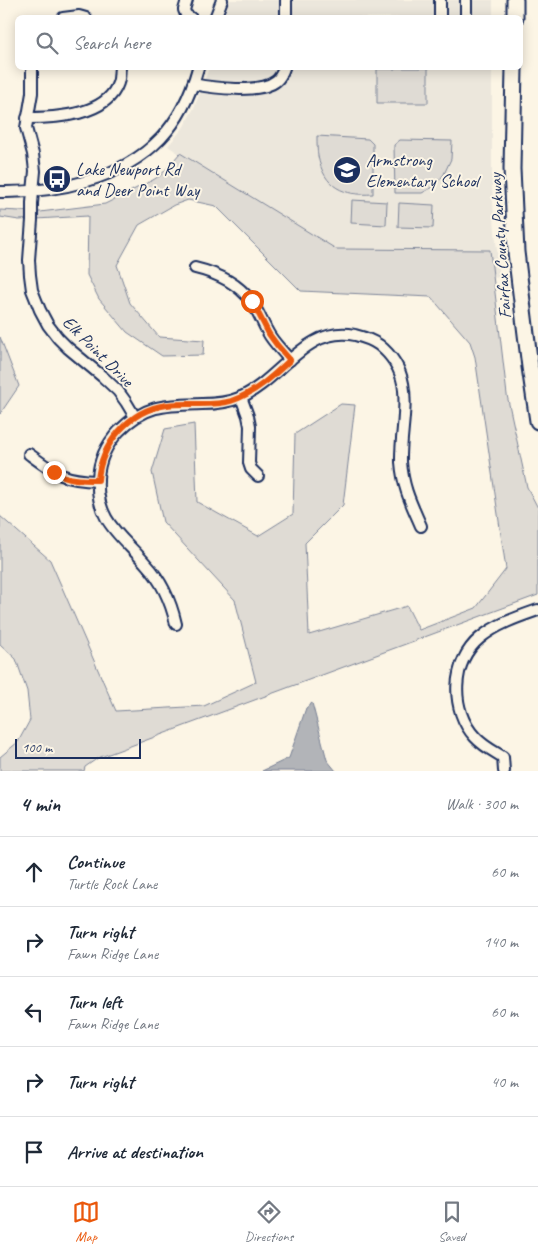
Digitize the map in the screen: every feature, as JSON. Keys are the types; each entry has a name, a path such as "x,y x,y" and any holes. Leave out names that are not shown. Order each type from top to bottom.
{"highway":[{"path":"515,0 515,15"},
{"name":"Fairfax County Parkway","path":"514,70 512,170 516,242 538,421"}],"street":[{"path":"186,15 184,10 187,0"},
{"path":"216,15 222,0"},
{"path":"286,0 286,15"},
{"path":"440,0 440,15"},
{"path":"466,0 466,15"},
{"name":"Elk Point Drive","path":"32,70 32,93 26,128 33,154 35,171 29,260 32,290 48,325 58,338 118,391 135,417"},
{"path":"27,118 70,116 101,104 114,92 119,82 120,70"},
{"path":"0,192 59,188 78,184 113,172 132,161 164,134 176,118 186,102 198,70"},
{"path":"194,84 210,88 258,88 276,82 283,70"},
{"path":"194,268 221,276 243,291 252,301 269,334 290,360"},
{"path":"176,624 168,596 158,579 147,564 115,532 102,511 98,480 100,465 106,448 114,437 135,417 155,408 167,405 218,404 241,397 263,384 306,346 326,336 349,334 361,336 372,341 387,352 400,372 405,394 401,461 403,478 407,495 421,526"},
{"path":"241,397 250,426 249,463 251,469 258,476"},
{"path":"29,454 59,475 80,480 98,480"},
{"path":"504,771 503,757 474,737 464,720 457,694 459,670 467,652 478,639 506,622 538,610"}],"shaded area":[{"path":"230,0 493,0 493,15 224,15"},
{"name":"Armstrong Elementary School","path":"208,70 492,70 492,186 500,278 333,259 168,146 183,128 194,108"},
{"path":"377,70 428,70 428,103 377,103"},
{"path":"317,136 368,139 373,144 373,194 344,191 330,183 321,167"},
{"path":"400,140 452,141 451,159 444,174 435,186 422,193 395,193 394,145"},
{"path":"180,153 336,249 490,250 507,395 527,487 538,508 538,595 98,758 85,767 84,771 0,771 0,757 18,742 30,720 27,691 16,659 0,644 0,516 50,560 116,711 204,706 256,682 235,600 163,522 152,472 165,429 194,424 197,502 258,536 293,514 295,434 341,404 355,405 343,505 305,543 309,635 407,606 419,630 476,608 506,569 475,357 470,342 431,297 301,291 216,206 188,200 174,205 139,225 117,265 130,303 159,337 204,340 203,355 162,356 127,332 99,299 87,275 88,216 19,220 0,217 0,210 40,212 105,204 161,175"},
{"path":"352,200 387,202 386,225 351,223"},
{"path":"399,203 434,205 433,228 398,227"},
{"path":"0,337 19,386 0,414"},
{"path":"312,703 327,760 336,771 262,771 289,758 306,708"}],"place":[{"name":"Armstrong Elementary School","path":"347,170"},
{"name":"Lake Newport Rd and Deer Point Way","path":"57,179"}],"route":[{"path":"54,472 80,480 98,480 98,471 106,448 126,424 135,417 145,411 167,405 218,404 230,401 263,384 277,372 290,360 269,334 252,301"}]}
